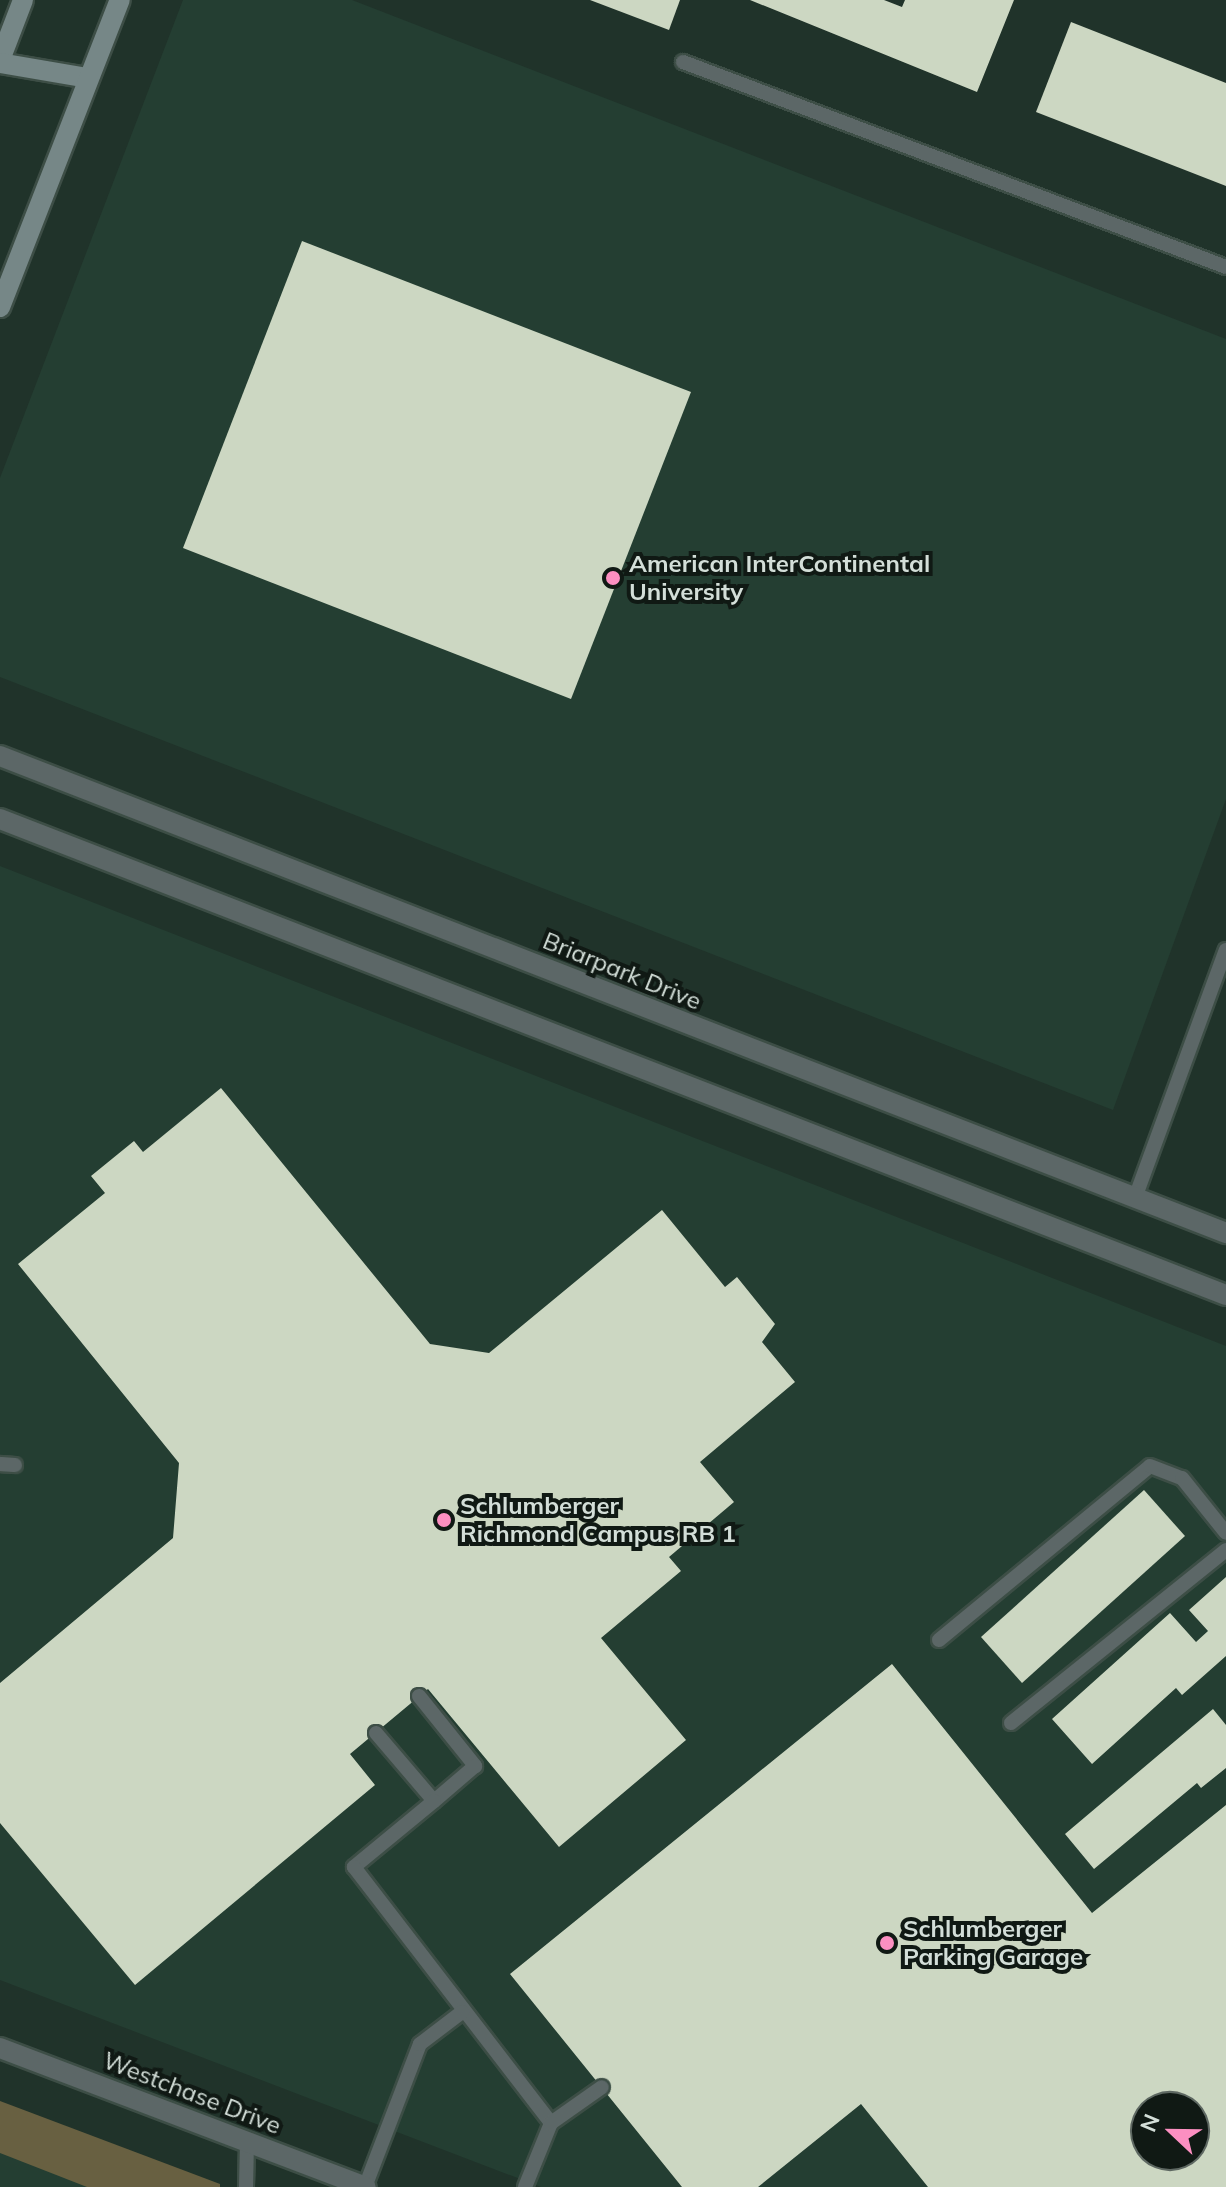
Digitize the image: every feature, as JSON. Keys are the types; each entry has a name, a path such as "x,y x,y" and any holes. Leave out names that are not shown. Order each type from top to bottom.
{"main road":[{"path":"23,0 0,62 88,78"},
{"path":"0,307 120,0"}],"street":[{"name":"Briarpark Drive","path":"0,756 1226,1233"},
{"path":"0,819 1226,1295"},
{"name":"Westchase Drive","path":"0,2048 365,2187"}],"lane":[{"path":"683,62 1226,267"},
{"path":"1135,1198 1226,950"},
{"path":"939,1640 1150,1466 1182,1478 1226,1533"},
{"path":"1011,1723 1226,1550"},
{"path":"419,1696 475,1766 354,1867 462,2012 551,2123"},
{"path":"376,1733 434,1801"},
{"path":"365,2187 420,2044 462,2012"},
{"path":"525,2187 551,2123 602,2087"},
{"path":"246,2187 247,2142"}],"shaded area":[{"name":"American InterContinental University","path":"183,0 352,0 1226,339 1226,799 1113,1110 0,677 0,478"},
{"path":"0,866 1226,1346 1226,2187 541,2187 0,1980"},
{"path":"0,2101 220,2184 220,2187 87,2187 0,2153"},
{"path":"0,2107 208,2187 0,2187"}],"building":[{"path":"590,0 680,0 669,30"},
{"path":"750,0 884,0 902,7 905,0 1014,0 977,92"},
{"path":"1071,22 1226,83 1226,186 1036,112"},
{"path":"302,241 691,392 571,699 183,548"},
{"name":"Schlumberger Richmond Campus RB 1","path":"221,1088 430,1344 489,1353 662,1210 725,1287 737,1277 775,1324 762,1342 795,1382 700,1462 734,1502 669,1557 681,1571 601,1638 686,1740 559,1847 428,1689 350,1754 375,1785 135,1985 0,1823 0,1683 173,1538 179,1463 18,1264 105,1193 91,1176 134,1141 143,1152"},
{"path":"1144,1490 1185,1536 1022,1683 981,1637"},
{"path":"1226,1577 1226,1656 1182,1695 1176,1688 1092,1764 1052,1719 1170,1613 1196,1642 1208,1631 1189,1610"},
{"name":"Schlumberger Parking Garage","path":"892,1664 1092,1913 1226,1805 1226,2187 928,2187 861,2104 758,2187 682,2187 510,1974"},
{"path":"1213,1709 1226,1725 1226,1768 1201,1788 1197,1783 1094,1869 1065,1834"}],"place":[{"name":"American InterContinental University","path":"613,578"},
{"name":"Schlumberger Richmond Campus RB 1","path":"444,1520"},
{"name":"Schlumberger Parking Garage","path":"887,1943"}]}
